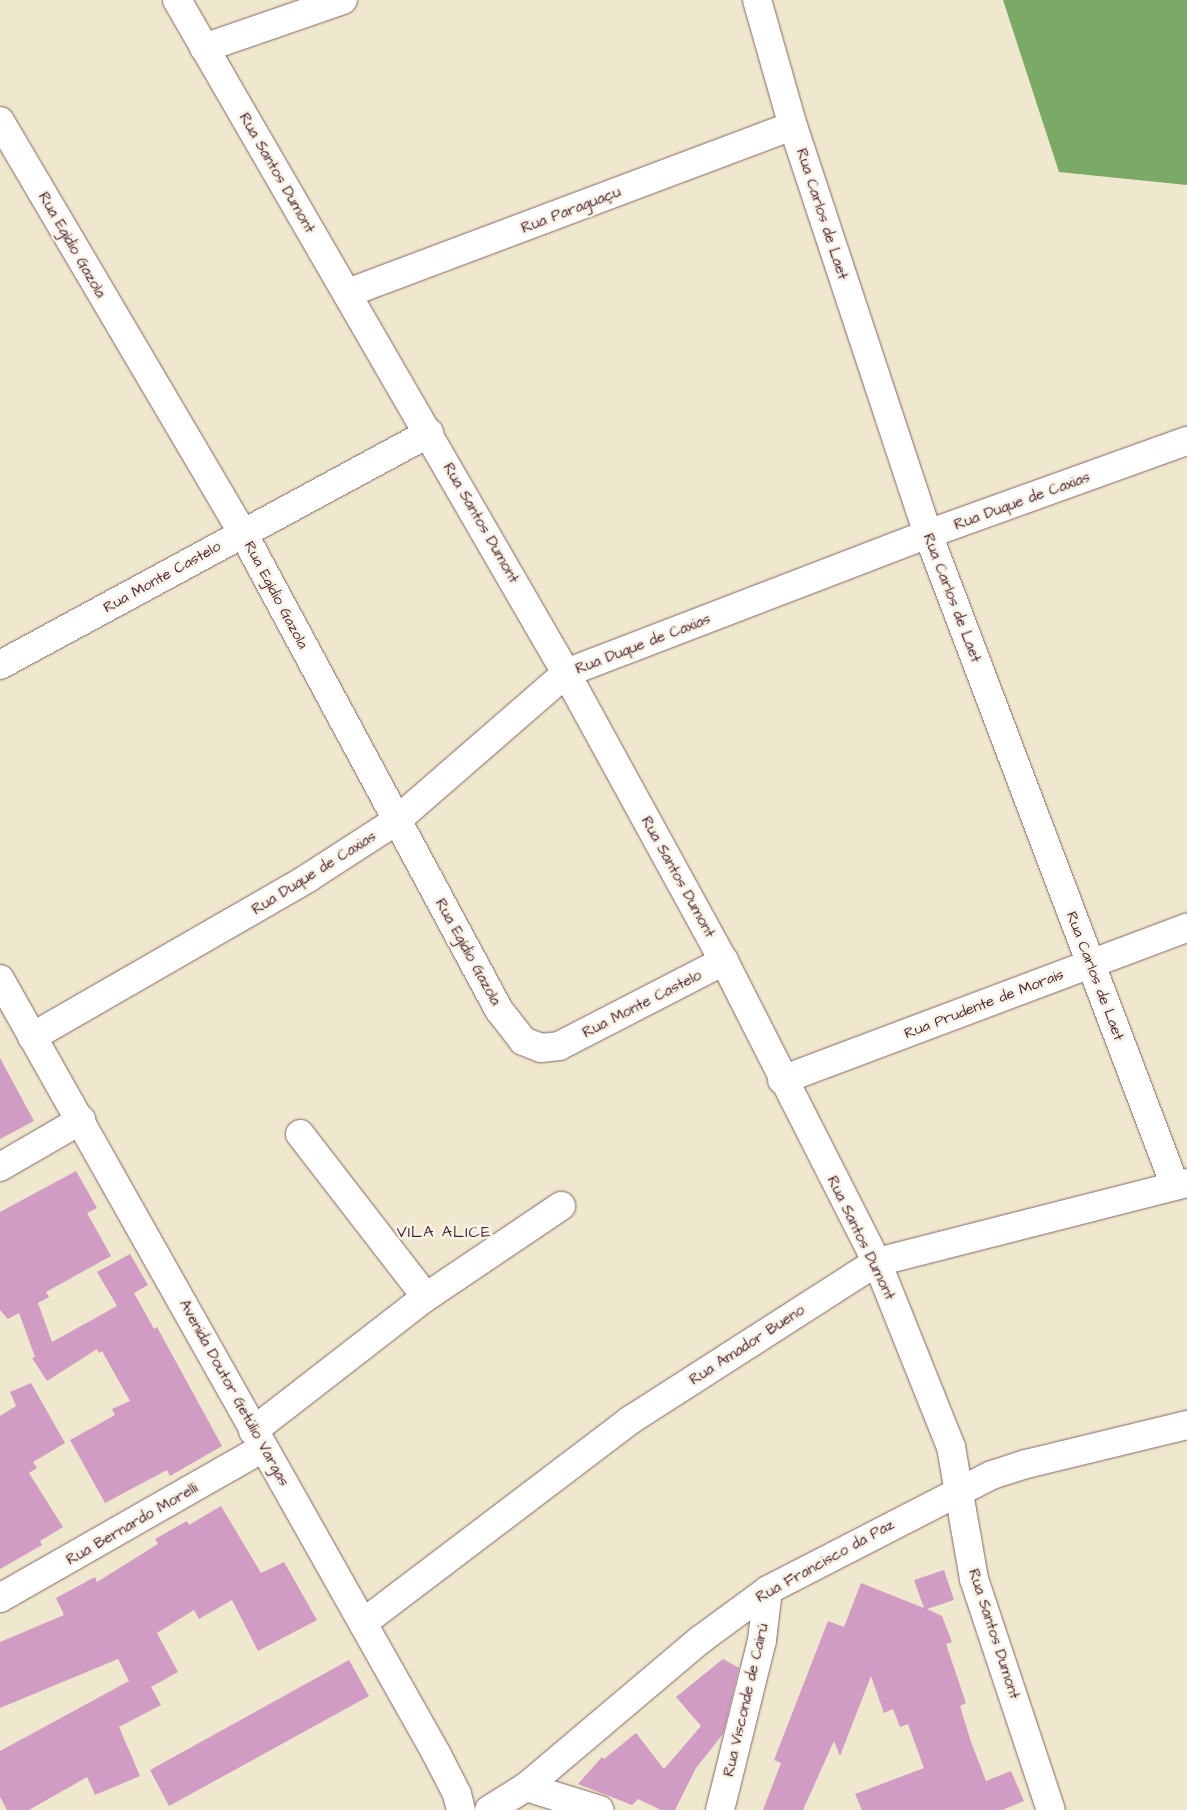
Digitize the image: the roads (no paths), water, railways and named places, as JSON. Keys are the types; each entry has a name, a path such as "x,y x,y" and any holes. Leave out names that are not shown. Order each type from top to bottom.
{"street":[{"name":"Rua Santos Dumont","path":"177,0 566,673 724,961 782,1080 877,1262 948,1438 974,1579 1051,1810"},
{"path":"204,48 343,0"},
{"name":"Rua Carlos de Laet","path":"757,0 793,126 928,534 1090,964 1181,1184"},
{"name":"Rua Egídio Gazola","path":"0,121 243,533 499,1010 523,1041 540,1048 560,1046"},
{"name":"Rua Paraguaçu","path":"348,293 793,126"},
{"name":"Rua Monte Castelo","path":"0,665 429,433"},
{"name":"Rua Duque de Caxias","path":"32,1037 308,878 396,821 566,673 928,534 1187,441"},
{"name":"Rua Prudente de Morais","path":"782,1080 1187,928"},
{"name":"Rua Monte Castelo","path":"560,1046 724,961"},
{"name":"Avenida Doutor Getúlio Vargas","path":"0,979 81,1120 258,1440 436,1752 457,1794 461,1810"},
{"path":"0,1167 81,1120"},
{"path":"300,1134 426,1298"},
{"name":"Rua Amador Bueno","path":"363,1623 629,1421 877,1262 1181,1184"},
{"name":"Rua Bernardo Morelli","path":"0,1598 258,1440 426,1298 561,1206"},
{"name":"Rua Francisco da Paz","path":"489,1810 526,1787 700,1640 768,1590 957,1490 1026,1464 1187,1425"},
{"name":"Rua Visconde de Cairú","path":"720,1810 762,1640 768,1590"},
{"path":"526,1787 600,1810"}],"district":[{"name":"VILA ALICE","path":"444,1232"}]}
